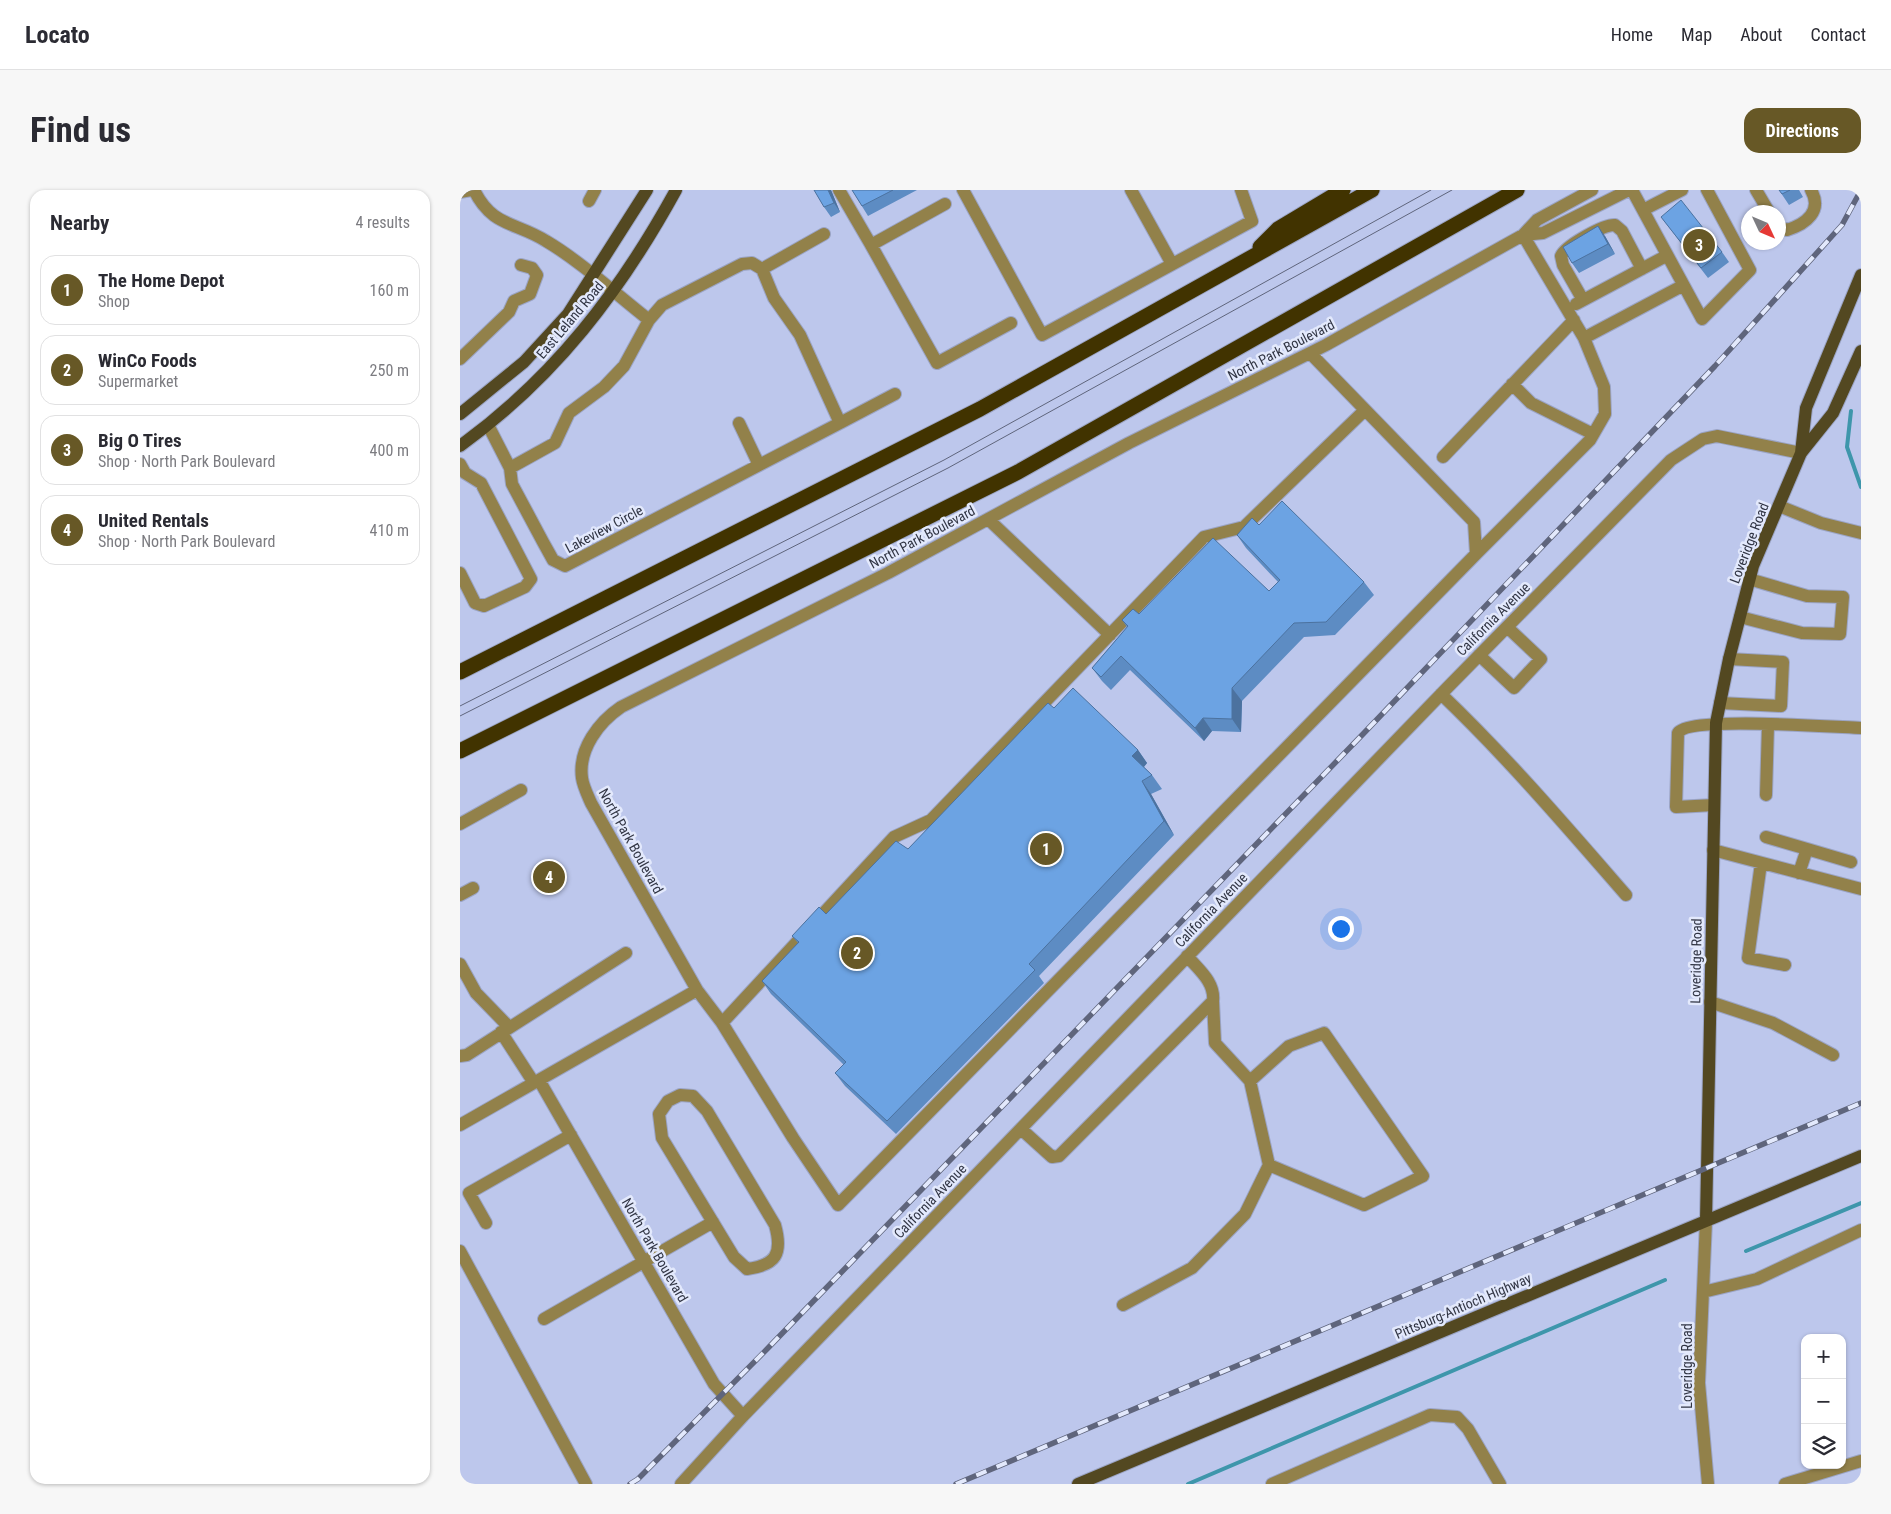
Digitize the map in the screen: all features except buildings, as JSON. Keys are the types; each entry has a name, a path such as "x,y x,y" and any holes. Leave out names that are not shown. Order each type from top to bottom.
{"highway":[{"path":"1247,260 1278,229 1343,190"},
{"path":"460,672 980,409 1372,190"},
{"path":"460,751 1018,472 1517,190"}],"main road":[{"name":"East Leland Road","path":"460,414 524,362 568,314 594,276 647,190"},
{"name":"East Leland Road","path":"460,446 488,426 532,387 614,292 652,233 676,190"},
{"name":"Loveridge Road","path":"1801,453 1806,408 1861,275"},
{"name":"Loveridge Road","path":"1706,1221 1716,723 1728,660 1749,579 1801,453 1833,413 1861,351"},
{"name":"Pittsburg-Antioch Highway","path":"1078,1484 1861,1156"}],"street":[{"path":"460,192 472,190 480,202 498,220 547,241 650,320"},
{"path":"839,190 937,363 1011,323"},
{"path":"963,190 1042,335 1252,221 1241,190"},
{"path":"1131,190 1172,264"},
{"name":"North Park Boulevard","path":"1476,554 838,1205 793,1138 722,1022 697,990 591,804 582,779 582,764 593,734 608,716 622,707 888,573 1129,443 1310,353 1523,235 1537,220 1592,190"},
{"path":"1630,190 1643,210 1682,286 1702,319 1750,270 1707,190"},
{"name":"North Park Boulevard","path":"1523,235 1543,233 1630,190"},
{"path":"1643,210 1682,190"},
{"path":"1756,190 1765,205"},
{"path":"1786,223 1790,224 1807,213 1809,207 1808,199 1803,190"},
{"path":"1786,230 1800,226 1812,215 1816,206 1816,197 1811,190"},
{"path":"871,245 945,204"},
{"path":"1583,300 1563,265 1561,256 1566,249 1606,226 1614,225 1622,231 1642,269"},
{"path":"762,269 824,234"},
{"path":"1476,554 1590,440 1604,414 1604,387 1584,338 1523,235"},
{"path":"1567,309 1666,256"},
{"path":"488,426 510,468 555,443 569,413 604,387 624,366 650,320 662,305 742,264 752,263 762,269 774,298 800,335 840,423"},
{"path":"460,359 509,312 514,301 530,294 538,275 532,268 521,265"},
{"path":"1584,338 1682,286"},
{"path":"1443,457 1574,320"},
{"path":"1310,353 1474,522 1476,554"},
{"path":"1512,384 1531,403 1593,434"},
{"name":"Lakeview Circle","path":"510,468 512,484 553,560 565,566 895,394"},
{"path":"722,1022 894,837 931,820 1204,537 1244,528 1365,410"},
{"path":"739,423 759,465"},
{"name":"California Avenue","path":"681,1484 743,1416 1187,956 1671,460 1703,439 1717,436 1801,453"},
{"path":"460,464 465,473 481,482 531,579 525,587 484,606 475,602 460,573"},
{"path":"1778,506 1821,523 1861,533"},
{"path":"988,519 1110,635"},
{"path":"1740,617 1802,632 1840,634 1843,597 1807,596 1749,579"},
{"path":"1479,655 1514,688 1541,658 1507,627"},
{"path":"1720,703 1781,706 1783,662 1728,660"},
{"path":"1441,694 1513,765 1528,786 1626,895"},
{"path":"1714,805 1677,808 1675,806 1679,730 1716,723 1861,728"},
{"path":"1766,795 1768,725"},
{"path":"460,824 521,790"},
{"path":"1766,837 1851,862"},
{"path":"1799,873 1807,849"},
{"path":"1713,850 1861,890"},
{"path":"1761,863 1748,958 1785,965"},
{"path":"460,895 473,888"},
{"path":"460,1056 467,1055 626,953"},
{"path":"1123,1305 1192,1268 1245,1214 1269,1165 1250,1081 1216,1043 1214,990 1187,956"},
{"name":"North Park Boulevard","path":"460,964 476,993 505,1030 571,1134 714,1384 743,1416"},
{"path":"460,1125 697,990"},
{"path":"1021,1129 1052,1157 1059,1156 1213,1001"},
{"path":"1710,1002 1773,1023 1833,1055"},
{"path":"1250,1081 1289,1046 1324,1033 1423,1176 1364,1205 1269,1165"},
{"path":"680,1095 693,1096 712,1119 775,1225 779,1239 777,1255 766,1266 747,1269 734,1258 713,1222 662,1138 659,1114 668,1101 680,1095"},
{"path":"486,1223 469,1193 571,1134"},
{"name":"Loveridge Road","path":"1706,1221 1699,1383 1708,1484"},
{"path":"544,1319 713,1222"},
{"path":"1703,1292 1757,1280 1861,1230"},
{"path":"460,1251 586,1484"},
{"path":"1272,1484 1430,1415 1457,1418 1468,1429 1500,1484"},
{"path":"1785,1484 1861,1461"}],"waterway":[{"path":"1851,411 1847,447 1861,487"},
{"path":"1746,1251 1861,1203"},
{"path":"1188,1484 1665,1280"}],"tram line":[{"path":"460,706 944,460 1431,190"},
{"path":"460,716 948,468 1452,190"}],"railway":[{"path":"630,1484 638,1479 768,1348 1364,733 1715,366 1842,225 1861,190"},
{"path":"956,1484 1861,1103"}],"place":[{"name":"Big O Tires","path":"1699,245"},
{"name":"The Home Depot","path":"1046,849"},
{"name":"United Rentals","path":"549,877"},
{"name":"WinCo Foods","path":"857,953"}]}
